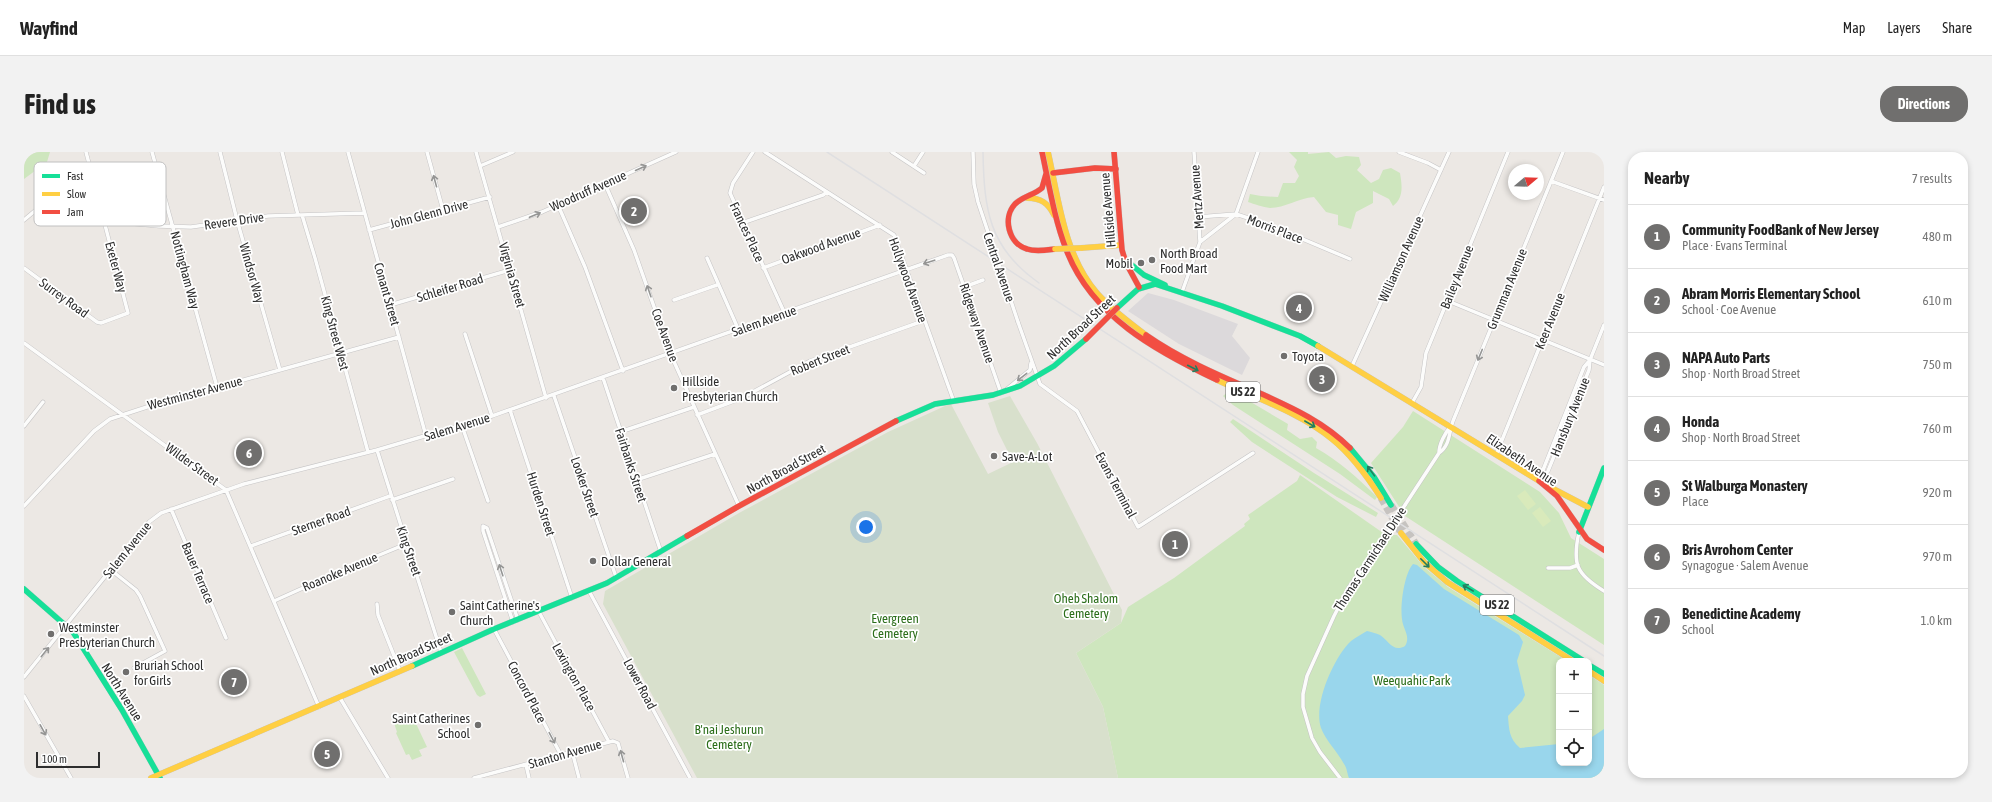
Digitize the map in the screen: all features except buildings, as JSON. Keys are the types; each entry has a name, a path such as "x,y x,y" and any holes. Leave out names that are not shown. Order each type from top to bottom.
{"main road":[{"name":"US 22","path":"1042,152 1062,236 1072,265 1098,302 1119,323 1185,364 1318,429 1353,459 1368,477 1381,498"},
{"name":"US 22","path":"1048,152 1074,254 1091,285 1110,308 1133,326 1170,350 1299,412 1325,427 1344,441 1361,458 1375,477 1391,504"},
{"name":"Hillside Avenue","path":"1114,152 1121,245 1124,258 1139,287"},
{"path":"1046,168 1043,186 1016,204 1010,214 1009,228 1013,239 1021,247 1029,250 1121,245"},
{"path":"1053,173 1095,168 1116,169"},
{"path":"1024,198 1038,198 1048,204 1062,236"},
{"path":"1124,258 1144,275 1160,281 1171,288"},
{"path":"1139,287 1152,284 1171,288 1295,334 1352,366 1412,403"},
{"name":"North Broad Street","path":"151,778 159,776 340,698 441,652 589,591 616,578 739,506 884,427 934,404 953,399 975,398 1003,392 1038,379 1060,364 1139,287"},
{"name":"Elizabeth Avenue","path":"1412,403 1540,482 1559,499 1579,532 1590,543 1604,550"},
{"path":"1579,532 1604,468"},
{"path":"1540,482 1561,491 1588,507"},
{"name":"US 22","path":"1401,533 1424,562 1447,582 1568,658"},
{"name":"US 22","path":"1416,544 1438,567 1457,581 1579,658"},
{"name":"North Avenue","path":"24,589 73,632 122,710 159,776"},
{"path":"1592,667 1604,674"},
{"path":"1592,673 1604,681"}],"street":[{"name":"Exeter Way","path":"86,152 88,162"},
{"name":"Nottingham Way","path":"152,152 155,162"},
{"name":"Windsor Way","path":"220,152 237,220 280,370"},
{"name":"King Street West","path":"282,152 300,215 315,258 368,452"},
{"name":"Conant Street","path":"348,152 426,436"},
{"path":"427,152 443,210"},
{"name":"Virginia Street","path":"476,152 546,398"},
{"path":"480,166 513,152"},
{"name":"Woodruff Avenue","path":"498,227 523,220 676,152"},
{"name":"Frances Place","path":"754,152 730,188 732,200 785,314"},
{"name":"Hollywood Avenue","path":"765,152 880,225 895,237 953,399"},
{"path":"892,152 924,172"},
{"path":"914,166 923,152"},
{"name":"Central Avenue","path":"973,152 974,179 978,202 1038,379"},
{"name":"Mertz Avenue","path":"1194,152 1200,242"},
{"path":"1182,292 1200,242 1236,214 1258,152"},
{"path":"1399,152 1428,163 1441,170"},
{"name":"Williamson Avenue","path":"1352,366 1449,152"},
{"name":"Bailey Avenue","path":"1412,403 1421,387 1426,353 1508,152"},
{"name":"Grumman Avenue","path":"1451,426 1563,152"},
{"path":"1551,181 1604,200"},
{"name":"Coe Avenue","path":"605,184 634,250 670,355 739,506"},
{"name":"Keer Avenue","path":"1496,454 1604,187"},
{"path":"742,223 827,192"},
{"name":"John Glenn Drive","path":"369,230 490,197"},
{"name":"Nottingham Way","path":"166,201 217,387"},
{"path":"558,205 585,267 624,371"},
{"path":"24,220 34,212"},
{"name":"Revere Drive","path":"166,225 206,226 262,216 364,213"},
{"name":"Morris Place","path":"1198,217 1236,214 1269,225 1350,259"},
{"name":"Oakwood Avenue","path":"763,268 880,225"},
{"name":"Exeter Way","path":"105,226 128,313"},
{"name":"Salem Avenue","path":"24,677 149,522 161,513 226,490 462,426 554,396 739,331 906,269 952,255"},
{"name":"Ridgeway Avenue","path":"952,255 1003,392"},
{"path":"706,258 739,331"},
{"name":"Surrey Road","path":"24,268 97,322 101,323 128,313"},
{"name":"Schleifer Road","path":"390,306 510,270"},
{"path":"964,287 983,280"},
{"path":"674,300 718,285"},
{"path":"1448,301 1604,365"},
{"name":"Robert Street","path":"697,415 742,398 810,361 924,321"},
{"name":"Hansbury Avenue","path":"1540,482 1548,471 1560,442 1589,370 1590,360 1604,325"},
{"path":"465,334 492,416"},
{"name":"Westminster Avenue","path":"24,506 94,431 110,419 122,414 217,387 399,337"},
{"name":"Wilder Street","path":"24,343 226,490 319,707"},
{"path":"1003,392 1030,370 1031,360"},
{"name":"Hansbury Avenue","path":"1540,482 1554,440 1584,367 1590,360"},
{"name":"Fairbanks Street","path":"603,378 660,552"},
{"name":"Evans Terminal","path":"1038,379 1044,388 1073,407 1078,413 1138,527 1253,453"},
{"path":"1573,395 1577,397"},
{"name":"Looker Street","path":"554,396 616,578"},
{"path":"24,426 43,402"},
{"path":"620,432 694,407"},
{"name":"Hurden Street","path":"510,410 572,598"},
{"path":"462,426 488,501"},
{"name":"Thomas Carmichael Drive","path":"1340,778 1320,752 1312,738 1303,708 1303,694 1307,676 1349,587 1386,535 1439,453 1439,449 1446,432 1451,426"},
{"path":"1554,440 1560,442"},
{"name":"King Street","path":"377,450 441,652"},
{"path":"636,480 715,454"},
{"name":"Sterner Road","path":"251,546 391,498 453,479"},
{"name":"Bauer Terrace","path":"171,509 226,638"},
{"path":"483,526 488,528 507,585 516,621 502,587 483,531 483,526"},
{"path":"1579,532 1575,552 1578,566 1589,582 1604,591"},
{"name":"Roanoke Avenue","path":"274,601 406,544"},
{"path":"492,557 497,555"},
{"path":"1548,568 1570,568 1578,566"},
{"path":"111,570 136,590 165,651 134,668"},
{"path":"502,587 507,585"},
{"name":"Lower Road","path":"589,591 690,778"},
{"path":"377,604 378,615 400,671"},
{"name":"Lexington Place","path":"539,612 609,742 618,743 628,778"},
{"name":"Concord Place","path":"494,630 561,755"},
{"path":"24,696 71,778"},
{"path":"340,698 388,778"},
{"name":"Stanton Avenue","path":"477,778 609,742"},
{"path":"572,751 579,778"},
{"path":"526,765 529,778"}],"shaded area":[{"path":"1148,293 1174,300 1238,324 1232,336 1250,358 1242,375 1179,344 1128,311"}],"green space":[{"path":"24,152 50,152 47,162 34,162 34,172 24,179"},
{"path":"1289,152 1308,152 1308,154 1329,152 1336,158 1346,156 1359,157 1361,165 1357,170 1371,183 1379,179 1383,170 1391,168 1400,173 1402,187 1401,195 1397,203 1393,206 1389,199 1373,191 1373,203 1356,212 1351,229 1338,225 1338,215 1326,212 1314,197 1302,199 1276,208 1270,208 1248,202 1250,194 1278,197 1283,183 1295,183 1299,176 1294,167 1297,160"},
{"path":"1229,391 1288,424 1287,430 1300,439 1312,437 1317,442 1316,448 1333,458 1355,477 1377,497 1375,500 1340,474 1233,405 1223,396"},
{"name":"Evergreen Cemetery","path":"1010,396 1037,443 1122,610 1121,623 1076,653 1103,707 1118,778 697,778 603,604 605,591 739,513 888,432 951,404 988,474 1013,462 998,432 988,403"},
{"path":"1413,411 1540,492 1559,513 1571,538 1604,559 1604,645 1405,516 1371,463 1403,427"},
{"path":"1233,419 1314,473 1378,513 1376,517 1337,497 1252,442 1230,422"},
{"path":"1300,475 1386,535 1397,535 1424,567 1448,587 1562,658 1556,658 1556,766 1592,766 1592,677 1604,685 1604,778 1118,778 1103,707 1076,653 1121,623 1128,607 1174,578 1245,526 1244,524 1250,519 1248,515 1297,481"},
{"path":"1525,490 1536,504 1528,510 1517,496"},
{"path":"1540,507 1551,521 1543,527 1532,513"},
{"path":"462,648 486,694 480,697 477,695 454,652"},
{"path":"412,715 427,747 419,750 422,756 412,760 409,754 406,755 396,733 394,723"}],"water":[{"name":"Weequahic Park","path":"1413,564 1417,565 1444,589 1519,635 1523,642 1517,661 1525,695 1522,701 1508,716 1510,734 1516,745 1520,748 1556,744 1556,766 1592,766 1592,737 1604,729 1604,778 1349,778 1345,766 1321,728 1319,718 1322,694 1332,669 1345,648 1351,641 1367,631 1380,635 1394,647 1401,648 1405,646 1407,636 1402,619 1402,599 1405,582"}],"tunnel":[{"path":"1381,498 1401,533"},
{"path":"1391,505 1416,544"}],"railway":[{"path":"827,152 1604,656"},
{"path":"983,152 985,192 988,210 993,226 1009,256 1022,270 1039,283"}],"traffic: fast":[{"path":"1127,261 1144,275 1165,285"},
{"path":"1117,308 1138,289 1155,284 1222,306 1300,336 1318,346"},
{"path":"896,421 935,404 993,395 1020,386 1054,366 1086,339"},
{"path":"1350,448 1374,477 1391,505"},
{"path":"1579,532 1604,468"},
{"path":"412,666 494,629 607,583 687,536"},
{"path":"1416,544 1438,567 1457,581 1579,658"},
{"path":"24,589 73,632 122,710 160,778"},
{"path":"1592,667 1604,674"}],"traffic: slow":[{"path":"1048,152 1064,226 1077,262 1097,293 1121,316 1146,335"},
{"path":"1027,198 1044,202 1054,215"},
{"path":"1081,248 1121,245"},
{"path":"1055,249 1081,248"},
{"path":"1318,346 1539,481"},
{"path":"1217,380 1291,413 1319,429 1339,445 1353,459 1381,498"},
{"path":"1546,485 1588,507"},
{"path":"1401,533 1424,562 1447,582 1568,658"},
{"path":"151,778 412,666"},
{"path":"1592,673 1604,681"}],"traffic: jam":[{"path":"1042,152 1052,201 1066,249 1077,273 1092,294 1128,329 1171,357 1217,380"},
{"path":"1114,152 1122,250 1126,263 1139,287"},
{"path":"1053,173 1095,168 1116,169"},
{"path":"1046,174 1042,188 1021,199 1015,204 1011,210 1008,223 1012,236 1021,246 1034,250 1055,249"},
{"path":"1086,339 1117,308"},
{"path":"1146,335 1171,351 1198,365 1304,414 1328,429 1350,448"},
{"path":"687,536 739,506 896,421"},
{"path":"1539,481 1557,496 1587,539 1604,550"}],"place":[{"name":"Abram Morris Elementary School","path":"634,211"},
{"name":"North Broad Food Mart","path":"1152,260"},
{"name":"Mobil","path":"1141,263"},
{"name":"Honda","path":"1299,308"},
{"name":"Toyota","path":"1284,356"},
{"name":"NAPA Auto Parts","path":"1322,379"},
{"name":"Hillside Presbyterian Church","path":"674,388"},
{"name":"Bris Avrohom Center","path":"249,453"},
{"name":"Save-A-Lot","path":"994,456"},
{"name":"Community FoodBank of New Jersey","path":"1175,544"},
{"name":"Dollar General","path":"593,561"},
{"name":"Saint Catherine's Church","path":"452,612"},
{"name":"Westminster Presbyterian Church","path":"51,634"},
{"name":"Bruriah School for Girls","path":"126,672"},
{"name":"Benedictine Academy","path":"234,682"},
{"name":"Saint Catherines School","path":"478,725"},
{"name":"St Walburga Monastery","path":"327,754"}],"park label":[{"name":"Oheb Shalom Cemetery","path":"1086,606"},
{"name":"B'nai Jeshurun Cemetery","path":"729,736"}]}
